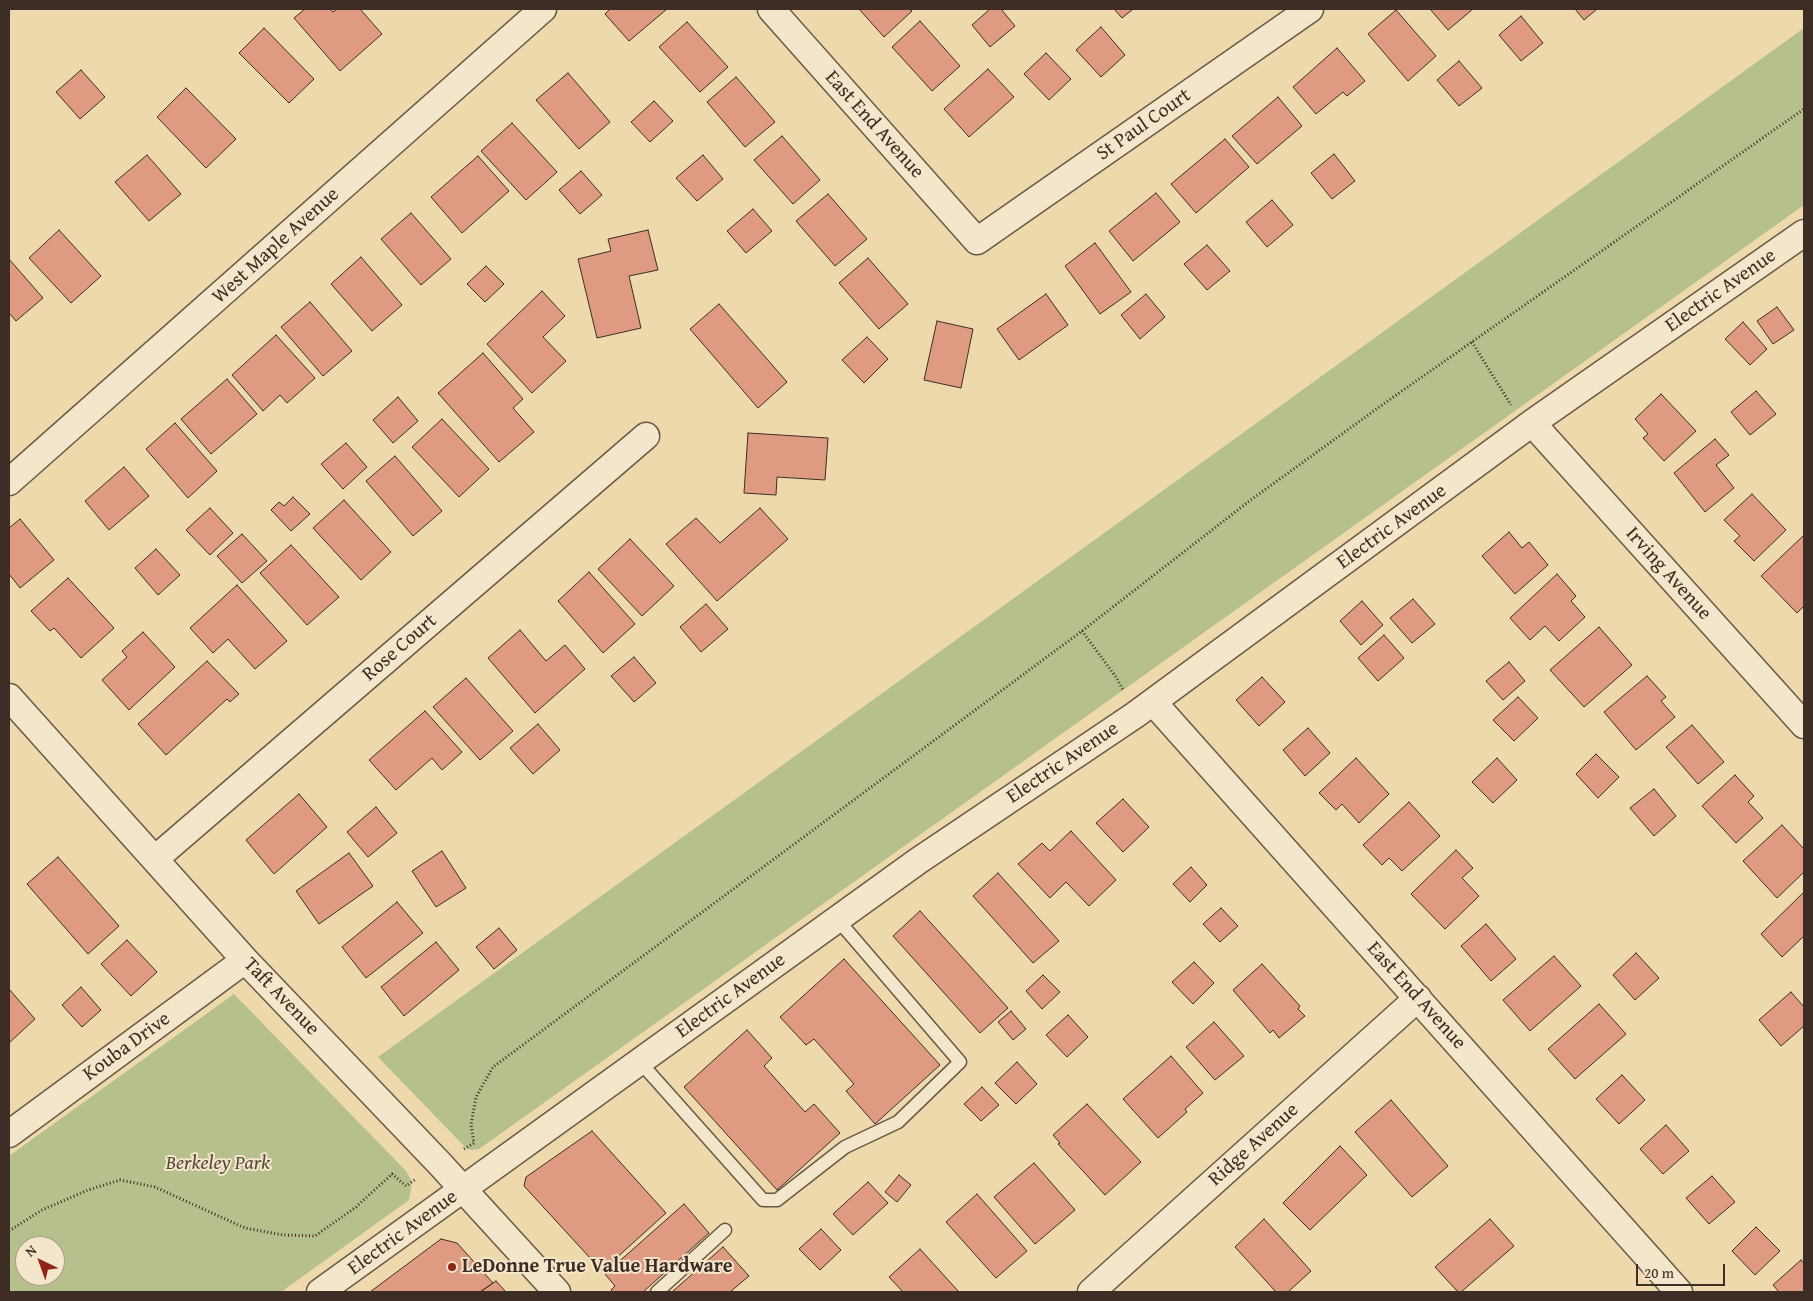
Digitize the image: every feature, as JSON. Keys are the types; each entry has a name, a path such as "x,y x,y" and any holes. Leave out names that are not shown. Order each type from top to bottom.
{"street":[{"name":"West Maple Avenue","path":"10,480 543,9"},
{"name":"East End Avenue","path":"771,9 977,241"},
{"name":"St Paul Court","path":"977,241 1302,11"},
{"name":"Electric Avenue","path":"320,1292 918,861 1144,708 1529,426 1804,233"},
{"name":"Irving Avenue","path":"1529,426 1804,726"},
{"name":"Rose Court","path":"155,859 646,436"},
{"name":"Taft Avenue","path":"9,697 245,960 440,1164 557,1292"},
{"name":"East End Avenue","path":"1144,708 1418,998 1678,1292"},
{"name":"Kouba Drive","path":"9,1134 245,960"},
{"name":"Ridge Avenue","path":"1091,1292 1418,998"}],"lane":[{"path":"640,1062 763,1200 777,1200 845,1147 898,1122 960,1062 837,919"},
{"path":"657,1292 725,1230"}],"path":[{"path":"474,1143 472,1125 476,1098 494,1067 1082,631 1248,502 1804,109"},
{"path":"1472,342 1529,426"},
{"path":"1082,631 1116,676 1144,708"},
{"path":"9,1231 42,1210 88,1190 120,1180 155,1187 245,1228 283,1235 315,1236 356,1207 392,1174 406,1186"}],"green space":[{"path":"1804,28 1804,205 479,1149 470,1150 466,1148 378,1057"},
{"name":"Berkeley Park","path":"234,994 406,1171 412,1182 409,1200 281,1292 9,1292 9,1156"}],"building":[{"path":"305,9 330,9 333,12 337,9 360,9 382,34 340,71 294,18"},
{"path":"610,9 667,9 629,41 605,14"},
{"path":"859,9 909,9 912,11 884,37"},
{"path":"990,9 1001,9 1015,26 990,47 972,25"},
{"path":"1114,9 1133,9 1122,18"},
{"path":"1430,9 1473,9 1448,30"},
{"path":"1575,9 1597,9 1584,20"},
{"path":"1396,10 1436,56 1408,81 1368,34"},
{"path":"1521,16 1543,43 1521,61 1499,35"},
{"path":"920,21 960,66 932,91 892,47"},
{"path":"687,22 728,67 700,92 659,47"},
{"path":"1101,27 1125,55 1101,77 1076,50"},
{"path":"264,28 314,79 289,103 239,53"},
{"path":"1337,48 1365,81 1347,96 1343,92 1316,114 1293,87"},
{"path":"1046,53 1071,79 1049,100 1024,74"},
{"path":"1459,61 1482,88 1459,106 1437,80"},
{"path":"988,69 1014,97 969,137 944,109"},
{"path":"81,70 105,97 80,119 56,92"},
{"path":"568,73 610,122 579,149 536,100"},
{"path":"736,77 775,122 745,147 707,102"},
{"path":"186,88 236,139 206,168 157,117"},
{"path":"1278,97 1302,126 1257,164 1232,136"},
{"path":"654,101 673,121 650,142 631,122"},
{"path":"512,123 557,172 526,200 481,151"},
{"path":"782,136 820,180 793,204 754,160"},
{"path":"1225,139 1249,167 1196,213 1171,184"},
{"path":"1334,154 1355,181 1332,199 1311,173"},
{"path":"147,155 181,194 149,221 115,182"},
{"path":"703,155 723,179 697,201 676,178"},
{"path":"478,156 509,191 462,233 431,197"},
{"path":"581,171 602,195 580,214 559,190"},
{"path":"1156,193 1180,222 1133,261 1109,231"},
{"path":"828,194 867,239 835,266 796,221"},
{"path":"1272,200 1293,225 1267,247 1246,222"},
{"path":"753,209 772,231 746,253 727,231"},
{"path":"411,213 451,259 421,285 381,239"},
{"path":"59,230 101,276 71,303 29,258"},
{"path":"648,230 658,270 629,276 641,328 597,338 578,259 611,251 608,239"},
{"path":"1095,243 1131,292 1100,314 1065,266"},
{"path":"1207,245 1230,271 1207,290 1184,264"},
{"path":"361,257 402,305 372,331 331,284"},
{"path":"868,258 908,304 879,329 839,283"},
{"path":"9,259 43,298 16,321 9,313"},
{"path":"486,266 504,284 485,302 467,284"},
{"path":"542,291 565,316 543,337 566,361 532,393 487,344"},
{"path":"1046,294 1068,325 1019,360 997,329"},
{"path":"1146,294 1165,317 1140,339 1121,315"},
{"path":"310,302 352,351 323,376 281,327"},
{"path":"719,304 787,382 758,408 690,329"},
{"path":"1777,307 1794,330 1773,344 1757,321"},
{"path":"937,321 973,329 961,388 924,380"},
{"path":"1743,322 1767,349 1750,365 1725,339"},
{"path":"276,335 315,378 287,403 280,395 263,411 232,375"},
{"path":"867,337 888,359 864,383 842,360"},
{"path":"483,353 523,399 513,408 534,432 499,462 438,393"},
{"path":"227,379 257,414 211,454 181,419"},
{"path":"1756,391 1776,414 1750,435 1731,412"},
{"path":"1661,394 1696,431 1664,461 1643,438 1648,434 1635,419"},
{"path":"398,397 418,421 393,443 373,420"},
{"path":"442,419 489,469 459,497 412,447"},
{"path":"175,423 217,471 188,498 146,449"},
{"path":"748,433 828,438 825,480 777,477 776,495 744,493"},
{"path":"1715,439 1729,455 1716,465 1734,488 1705,512 1674,473"},
{"path":"346,443 367,467 343,489 321,464"},
{"path":"395,456 442,511 413,536 366,481"},
{"path":"124,467 149,496 109,530 85,501"},
{"path":"1752,494 1786,530 1754,561 1734,541 1740,536 1724,520"},
{"path":"293,497 310,514 291,531 271,510 279,502 284,506"},
{"path":"344,500 391,552 361,580 313,528"},
{"path":"210,508 233,533 210,555 186,530"},
{"path":"760,508 788,539 717,601 666,544 696,518 720,543"},
{"path":"20,519 54,560 20,588 9,574 9,528"},
{"path":"1509,532 1522,548 1529,542 1548,565 1515,594 1482,556"},
{"path":"242,534 267,561 242,583 217,556"},
{"path":"1804,535 1804,606 1797,613 1761,576"},
{"path":"630,539 674,586 642,616 598,569"},
{"path":"291,545 339,597 307,625 260,573"},
{"path":"156,549 180,575 158,595 135,568"},
{"path":"589,572 635,624 603,653 558,601"},
{"path":"1557,574 1576,596 1571,601 1585,617 1559,641 1545,626 1530,640 1510,618"},
{"path":"68,578 114,628 81,658 54,628 50,631 31,611"},
{"path":"237,585 287,641 255,669 228,639 213,653 190,628"},
{"path":"1413,599 1435,624 1412,643 1390,618"},
{"path":"1362,601 1383,625 1361,645 1340,621"},
{"path":"706,604 728,629 701,652 680,627"},
{"path":"1599,627 1632,665 1584,707 1550,670"},
{"path":"520,630 546,661 565,645 585,669 535,713 488,658"},
{"path":"143,632 175,667 129,710 102,680 127,657 122,651"},
{"path":"1384,635 1404,658 1378,681 1358,658"},
{"path":"634,657 656,683 634,702 611,676"},
{"path":"207,661 239,694 230,702 227,699 166,755 138,724"},
{"path":"1509,662 1525,681 1503,700 1486,681"},
{"path":"1647,676 1666,697 1661,701 1675,717 1636,750 1604,712"},
{"path":"1262,677 1285,702 1259,726 1236,700"},
{"path":"466,678 513,731 480,760 433,707"},
{"path":"1518,697 1538,718 1514,741 1493,720"},
{"path":"425,711 462,752 442,770 432,758 396,790 369,760"},
{"path":"538,724 560,750 533,774 510,748"},
{"path":"1692,725 1724,762 1698,784 1666,747"},
{"path":"1308,728 1330,753 1305,776 1283,750"},
{"path":"1596,754 1619,777 1598,798 1576,774"},
{"path":"1356,758 1389,794 1359,823 1342,804 1336,810 1319,793"},
{"path":"1497,758 1517,780 1493,803 1472,782"},
{"path":"1735,775 1754,796 1748,802 1763,818 1736,843 1702,806"},
{"path":"1654,789 1676,816 1654,836 1630,808"},
{"path":"299,794 327,827 274,874 246,840"},
{"path":"1123,799 1149,827 1123,852 1096,823"},
{"path":"1409,802 1440,836 1402,871 1389,858 1382,865 1363,845"},
{"path":"376,807 397,833 368,857 347,832"},
{"path":"1782,825 1804,849 1804,872 1777,898 1743,861"},
{"path":"1071,831 1116,880 1089,906 1066,882 1050,898 1018,864 1042,843 1050,851"},
{"path":"1456,850 1473,868 1462,878 1479,896 1445,929 1411,894"},
{"path":"442,851 466,888 436,907 412,871"},
{"path":"349,853 373,886 319,924 296,891"},
{"path":"58,857 119,926 88,954 27,884"},
{"path":"1191,867 1207,885 1190,902 1173,884"},
{"path":"998,873 1059,941 1033,963 973,896"},
{"path":"1804,892 1804,936 1782,957 1761,934"},
{"path":"397,902 423,933 366,978 342,947"},
{"path":"1221,908 1238,926 1220,942 1203,924"},
{"path":"920,911 1008,1008 980,1033 893,936"},
{"path":"1486,924 1516,959 1491,981 1461,946"},
{"path":"499,928 517,950 494,969 476,947"},
{"path":"127,940 157,972 131,996 101,964"},
{"path":"436,942 459,970 404,1016 381,987"},
{"path":"1636,953 1659,978 1635,1000 1613,975"},
{"path":"1554,956 1581,986 1530,1031 1503,1000"},
{"path":"844,959 940,1065 875,1124 846,1091 854,1084 814,1039 806,1045 780,1017"},
{"path":"1194,962 1214,983 1193,1004 1172,982"},
{"path":"1262,964 1300,1006 1298,1009 1305,1016 1279,1038 1273,1030 1270,1033 1233,990"},
{"path":"1043,975 1060,992 1042,1009 1026,991"},
{"path":"81,987 101,1010 82,1027 62,1005"},
{"path":"9,989 35,1019 9,1043"},
{"path":"1791,992 1804,1007 1804,1026 1781,1046 1759,1020"},
{"path":"1599,1004 1626,1034 1575,1079 1548,1049"},
{"path":"1011,1011 1026,1029 1013,1040 998,1022"},
{"path":"1068,1015 1088,1037 1067,1057 1046,1035"},
{"path":"1214,1022 1244,1056 1215,1080 1186,1047"},
{"path":"747,1030 772,1058 764,1066 805,1112 814,1104 840,1133 777,1190 684,1087"},
{"path":"1171,1056 1203,1093 1185,1109 1187,1112 1158,1138 1123,1099"},
{"path":"1017,1062 1037,1084 1016,1104 995,1083"},
{"path":"1622,1075 1645,1100 1619,1124 1596,1099"},
{"path":"982,1087 999,1105 981,1121 964,1104"},
{"path":"1391,1100 1448,1166 1412,1197 1355,1132"},
{"path":"1087,1104 1141,1162 1105,1195 1058,1144 1060,1143 1053,1135"},
{"path":"1666,1125 1689,1151 1663,1174 1640,1149"},
{"path":"592,1131 666,1213 602,1271 524,1186 526,1177"},
{"path":"1340,1146 1367,1175 1310,1230 1283,1203"},
{"path":"1034,1163 1075,1210 1035,1244 994,1197"},
{"path":"899,1175 911,1185 897,1202 885,1192"},
{"path":"1712,1176 1735,1202 1709,1224 1686,1198"},
{"path":"868,1182 888,1203 853,1235 833,1214"},
{"path":"977,1194 1027,1251 996,1278 946,1222"},
{"path":"684,1204 709,1233 643,1292 613,1292 611,1290 615,1286 605,1274"},
{"path":"1264,1219 1311,1271 1288,1292 1276,1292 1235,1247"},
{"path":"1490,1219 1514,1246 1461,1292 1458,1292 1435,1267"},
{"path":"1756,1227 1780,1251 1755,1275 1732,1251"},
{"path":"821,1229 841,1250 820,1270 799,1249"},
{"path":"441,1239 457,1243 493,1283 480,1292 370,1292"},
{"path":"723,1247 749,1276 730,1292 672,1292"},
{"path":"920,1249 959,1292 903,1292 889,1277"},
{"path":"1801,1260 1804,1264 1804,1292 1779,1292 1773,1285"},
{"path":"496,1281 506,1292 480,1292 493,1283"}],"place":[{"name":"LeDonne True Value Hardware","path":"452,1267"}]}
